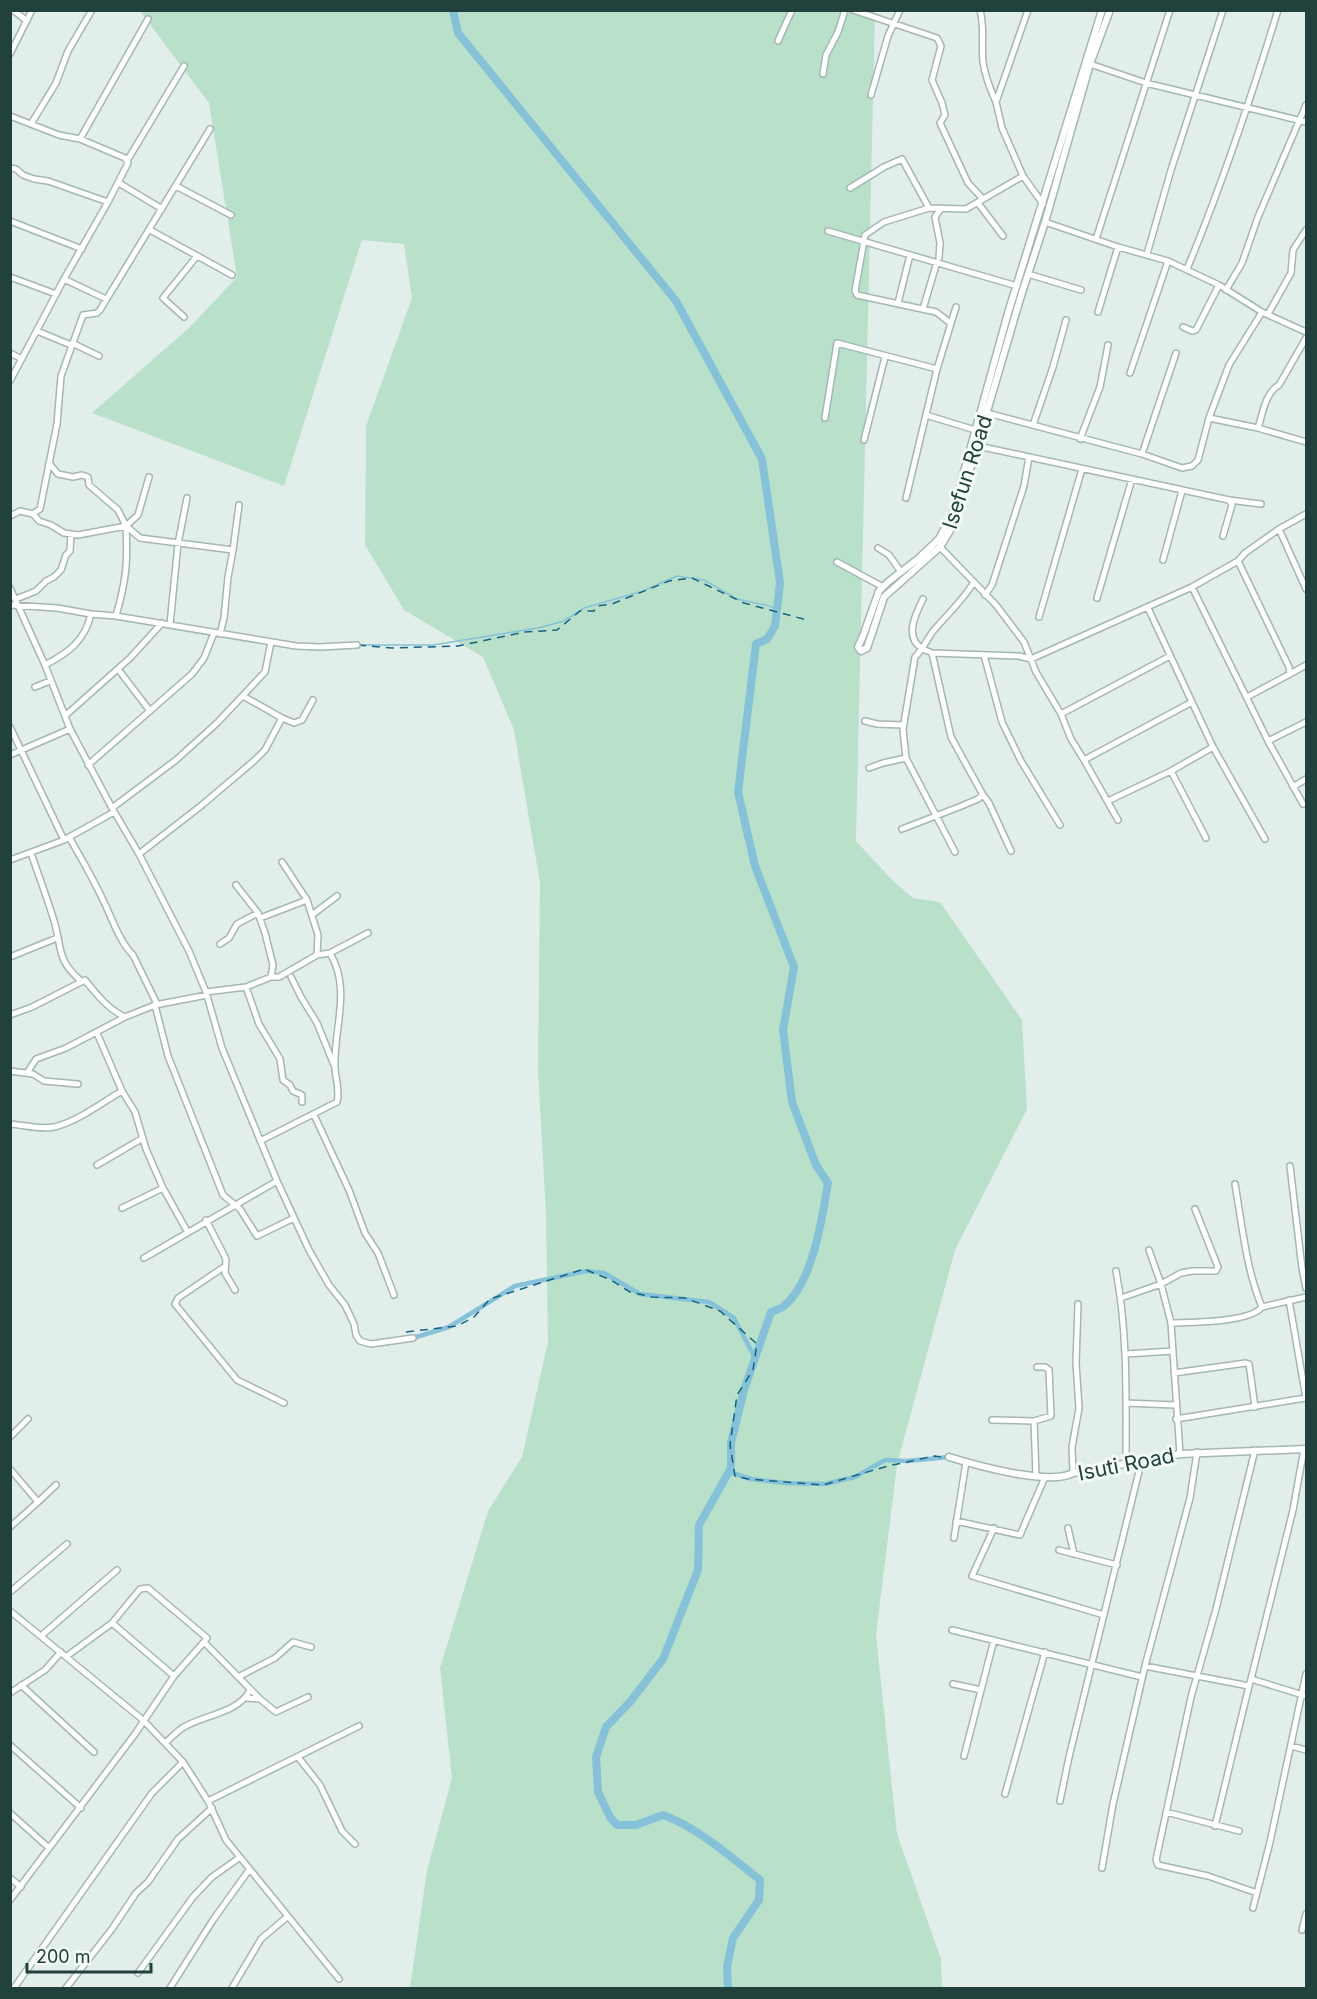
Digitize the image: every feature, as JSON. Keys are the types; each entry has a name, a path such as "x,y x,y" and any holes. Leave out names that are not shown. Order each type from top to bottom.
{"street":[{"path":"13,10 27,21"},
{"path":"10,54 32,10"},
{"path":"31,124 56,83 68,51 92,10"},
{"path":"778,41 792,10"},
{"path":"823,74 826,55 838,32 845,10"},
{"path":"853,10 937,38 940,42 941,46 932,80 945,115 940,123 968,183 1003,236"},
{"path":"871,95 900,10"},
{"path":"980,10 984,31 982,60 1002,128 1023,176 1043,204"},
{"path":"996,102 1028,10"},
{"name":"Isefun Road","path":"1102,10 975,430 963,486 954,524 940,547 885,597 867,648 861,651 858,647 859,642 875,598 883,587 939,539 952,515 963,486 978,446 1090,64 1110,10"},
{"path":"1096,239 1170,10"},
{"path":"1147,254 1171,170 1223,10"},
{"path":"1187,269 1212,210 1248,108 1278,10"},
{"path":"80,139 148,19"},
{"path":"1090,64 1146,83 1303,121"},
{"path":"10,381 128,165 127,160 184,66"},
{"path":"1226,290 1242,263 1258,217 1303,121 1306,105"},
{"path":"10,116 58,135 80,139 127,160"},
{"path":"33,514 40,509 47,477 57,424 61,376 83,315 97,313 210,129"},
{"path":"850,188 902,159 928,208"},
{"path":"10,168 34,179 48,181 108,202"},
{"path":"950,322 936,312 857,295 855,291 865,235 884,222 928,208 966,209 1023,176"},
{"path":"118,183 162,209"},
{"path":"176,186 231,215"},
{"path":"923,309 938,260 940,243 935,217 940,210"},
{"path":"10,221 82,249"},
{"path":"1045,222 1187,269 1265,313 1306,332"},
{"path":"150,230 232,275"},
{"path":"987,413 1142,454 1182,468 1192,466 1198,460 1209,418 1229,365 1291,273 1293,250 1306,230"},
{"path":"828,231 910,255 938,260 1017,286"},
{"path":"1098,312 1118,247"},
{"path":"898,303 910,255"},
{"path":"184,317 163,298 197,256"},
{"path":"1130,373 1168,261"},
{"path":"1028,274 1081,290"},
{"path":"10,277 56,294"},
{"path":"64,279 106,299"},
{"path":"1183,327 1192,331 1196,330 1219,285"},
{"path":"906,498 937,369 956,307"},
{"path":"1033,425 1066,320"},
{"path":"37,330 99,356"},
{"path":"1258,428 1268,396 1272,389 1279,385 1306,338"},
{"path":"825,418 837,343 937,369"},
{"path":"1080,439 1100,387 1108,345"},
{"path":"10,353 22,360"},
{"path":"1142,454 1176,353"},
{"path":"864,440 885,357"},
{"path":"926,415 975,430"},
{"path":"1209,418 1258,428 1306,442"},
{"path":"978,446 1182,491 1261,504"},
{"path":"986,595 992,585 1024,486 1029,457"},
{"path":"49,462 58,474"},
{"path":"1038,617 1082,469"},
{"path":"47,477 58,474 74,477 86,475 89,486 118,510 126,526 140,538 233,550"},
{"path":"10,516 20,511 33,514 39,521 71,534 85,535 98,530 126,526 138,515 149,477"},
{"path":"1097,598 1132,479"},
{"path":"1163,560 1182,491"},
{"path":"170,624 178,544 187,498"},
{"path":"1223,536 1232,505 1229,500"},
{"path":"88,765 192,674 204,658 224,618 239,505"},
{"path":"923,599 912,630 913,637 923,649 932,653 984,654 1031,659 1192,587 1238,561 1245,553 1279,529 1306,514"},
{"path":"116,616 128,562 126,526"},
{"path":"1279,529 1306,589"},
{"path":"16,599 36,591 61,570 70,550 71,534"},
{"path":"940,547 996,605 1024,642 1036,672 1062,714 1071,739 1118,820"},
{"path":"878,548 888,555 901,572"},
{"path":"1238,561 1289,667 1290,674"},
{"path":"837,562 883,587"},
{"path":"955,852 906,758 903,725 915,657 934,631 964,598 974,582"},
{"path":"1192,587 1268,741 1303,804"},
{"path":"10,588 45,665 70,729 113,810 140,854 189,951 207,993 222,1048 260,1141 294,1218 329,1285 345,1305 360,1341 371,1344 413,1338"},
{"path":"10,605 57,608 92,615 116,616 312,647 357,645"},
{"path":"1148,608 1213,747 1265,839"},
{"path":"45,665 63,655 79,642 92,615"},
{"path":"66,715 118,669 162,623"},
{"path":"10,860 67,838 113,810 176,760 217,723 265,672 271,642"},
{"path":"932,653 951,737 989,803 1011,851"},
{"path":"984,654 1002,723 1022,762 1060,825"},
{"path":"1062,714 1170,656"},
{"path":"1247,697 1306,665"},
{"path":"118,669 150,711"},
{"path":"35,687 50,681"},
{"path":"243,696 294,723 302,720 313,700"},
{"path":"1084,760 1192,702"},
{"path":"140,854 255,760 265,750 282,718"},
{"path":"865,721 903,725"},
{"path":"1268,741 1306,722"},
{"path":"10,727 67,838 85,863 156,1004 168,1056 223,1195 240,1209 257,1236 294,1218"},
{"path":"10,755 70,729"},
{"path":"1108,801 1171,771 1213,747"},
{"path":"869,768 906,758"},
{"path":"1171,771 1206,838"},
{"path":"1293,787 1306,779"},
{"path":"902,829 960,807 983,795"},
{"path":"31,853 55,924 60,953 73,975 81,981 85,980 101,999 125,1017"},
{"path":"282,862 307,900 318,936 317,955"},
{"path":"236,885 259,915 273,965 272,977"},
{"path":"312,915 337,896"},
{"path":"220,944 229,938 237,924 307,900"},
{"path":"27,1073 36,1059 49,1056 125,1017 156,1004 246,987 272,977 279,977 317,955 330,953 368,933"},
{"path":"10,957 57,938"},
{"path":"260,1141 337,1102 335,1067 342,991 338,966 330,953"},
{"path":"291,977 317,1023 335,1067"},
{"path":"10,1015 32,1007 81,981"},
{"path":"246,987 259,1024 280,1059 283,1080 290,1085 293,1091 302,1095 302,1102"},
{"path":"97,1033 122,1091 135,1112 163,1188 187,1231"},
{"path":"10,1071 33,1074 44,1081 78,1084"},
{"path":"10,1124 41,1128 54,1127 73,1119 122,1091"},
{"path":"314,1114 349,1190 365,1233 378,1252 394,1295"},
{"path":"98,1165 143,1138"},
{"path":"1290,1166 1306,1288"},
{"path":"144,1258 206,1220 277,1181"},
{"path":"1234,1184 1257,1296 1262,1307"},
{"path":"122,1208 163,1188"},
{"path":"1121,1298 1161,1284 1181,1274 1192,1271 1212,1272 1218,1269 1195,1209"},
{"path":"206,1220 224,1254 225,1273 235,1290"},
{"path":"1299,1247 1306,1246"},
{"path":"1149,1250 1171,1323 1179,1454"},
{"path":"224,1267 178,1298 175,1304 237,1380 284,1403"},
{"path":"1116,1271 1126,1354 1126,1463"},
{"path":"1171,1323 1210,1322 1249,1316 1262,1307 1306,1297"},
{"path":"1176,1419 1306,1398 1289,1300"},
{"path":"1073,1473 1072,1447 1079,1408 1076,1363 1078,1304"},
{"path":"1126,1354 1173,1351"},
{"path":"1174,1373 1249,1364 1255,1407"},
{"path":"992,1420 1034,1421 1047,1418 1052,1414 1049,1370 1045,1367 1036,1367"},
{"path":"1126,1403 1175,1405"},
{"path":"10,1437 28,1419"},
{"path":"1034,1421 1036,1475"},
{"path":"1215,1826 1293,1510 1305,1449"},
{"name":"Isuti Road","path":"949,1456 999,1471 1045,1477 1068,1475 1142,1459 1197,1452 1305,1449"},
{"path":"1255,1450 1216,1609 1196,1675 1156,1863 1208,1876 1257,1893"},
{"path":"1102,1868 1113,1804 1142,1677 1190,1498 1197,1452"},
{"path":"1060,1801 1142,1459"},
{"path":"954,1538 966,1462"},
{"path":"10,1469 38,1502"},
{"path":"956,1521 1020,1535 1045,1477"},
{"path":"10,1527 56,1485"},
{"path":"994,1528 972,1573 975,1579 1104,1615"},
{"path":"1068,1528 1074,1554"},
{"path":"10,1592 67,1544"},
{"path":"1059,1550 1117,1565"},
{"path":"41,1636 117,1570"},
{"path":"10,1900 81,1808 174,1676 207,1638 148,1588 140,1589 112,1623 67,1656"},
{"path":"11,1612 143,1720 183,1762 212,1808 226,1840 339,1979"},
{"path":"112,1623 174,1676"},
{"path":"952,1630 1142,1677"},
{"path":"964,1756 994,1640"},
{"path":"204,1642 260,1700 276,1712 308,1697"},
{"path":"238,1677 275,1658 293,1642 310,1647"},
{"path":"10,1693 45,1670 61,1652"},
{"path":"1005,1794 1045,1652"},
{"path":"255,1667 256,1660"},
{"path":"1145,1666 1250,1682 1304,1695"},
{"path":"1252,1908 1304,1695 1306,1674"},
{"path":"953,1684 981,1690"},
{"path":"21,1685 94,1752"},
{"path":"165,1743 183,1727 230,1708 246,1698 250,1690"},
{"path":"246,1698 260,1700"},
{"path":"208,1801 359,1726"},
{"path":"10,1745 81,1808"},
{"path":"1291,1746 1306,1750"},
{"path":"298,1756 320,1785 342,1831 355,1844"},
{"path":"14,1989 152,1793 183,1762"},
{"path":"66,1989 178,1839 212,1808"},
{"path":"1166,1812 1239,1831"},
{"path":"10,1813 49,1848"},
{"path":"138,1973 193,1897 212,1877 239,1858"},
{"path":"170,1989 213,1920 249,1870"},
{"path":"10,1878 21,1887"},
{"path":"1302,1930 1306,1914"},
{"path":"232,1989 261,1939 287,1917"}],"green space":[{"path":"140,11 875,11 856,841 894,882 913,898 940,902 1022,1020 1027,1109 955,1250 897,1465 876,1635 897,1834 941,1959 942,1988 410,1988 427,1870 452,1778 440,1668 488,1511 522,1457 548,1342 546,1215 538,1070 540,883 514,730 483,657 404,610 365,545 366,426 412,298 404,244 362,240 284,486 92,413 190,327 237,277 209,103"}],"waterway":[{"path":"453,10 458,33 676,301 762,459 780,583 775,626 767,639 756,644 738,792 755,866 794,967 783,1030 792,1102 816,1165 828,1183 815,1249 802,1282 784,1306 771,1312 744,1390 731,1443 731,1468 699,1525 698,1570 663,1659 630,1702 606,1727 596,1757 598,1792 610,1817 617,1825 636,1825 663,1815 701,1835 760,1880 759,1900 733,1938 727,1967 728,1988"},
{"path":"358,645 433,645 538,628 564,621 584,608 643,591 677,576 704,580 737,599 770,606 777,611"},
{"path":"413,1338 449,1327 515,1286 586,1271 604,1273 640,1294 709,1302 734,1318 755,1358"},
{"path":"729,1472 751,1479 825,1484 855,1477 885,1460 907,1461 949,1457"}],"ferry route":[{"path":"358,645 392,648 458,646 525,632 557,630 580,611 594,611 597,606 612,604 669,581 692,578 744,603 807,620"},
{"path":"406,1332 457,1326 474,1317 490,1299 584,1269 611,1280 630,1292 652,1297 685,1298 720,1311 757,1344 753,1370 737,1395 730,1445 735,1476 823,1485 888,1466 935,1456 946,1458"}]}
